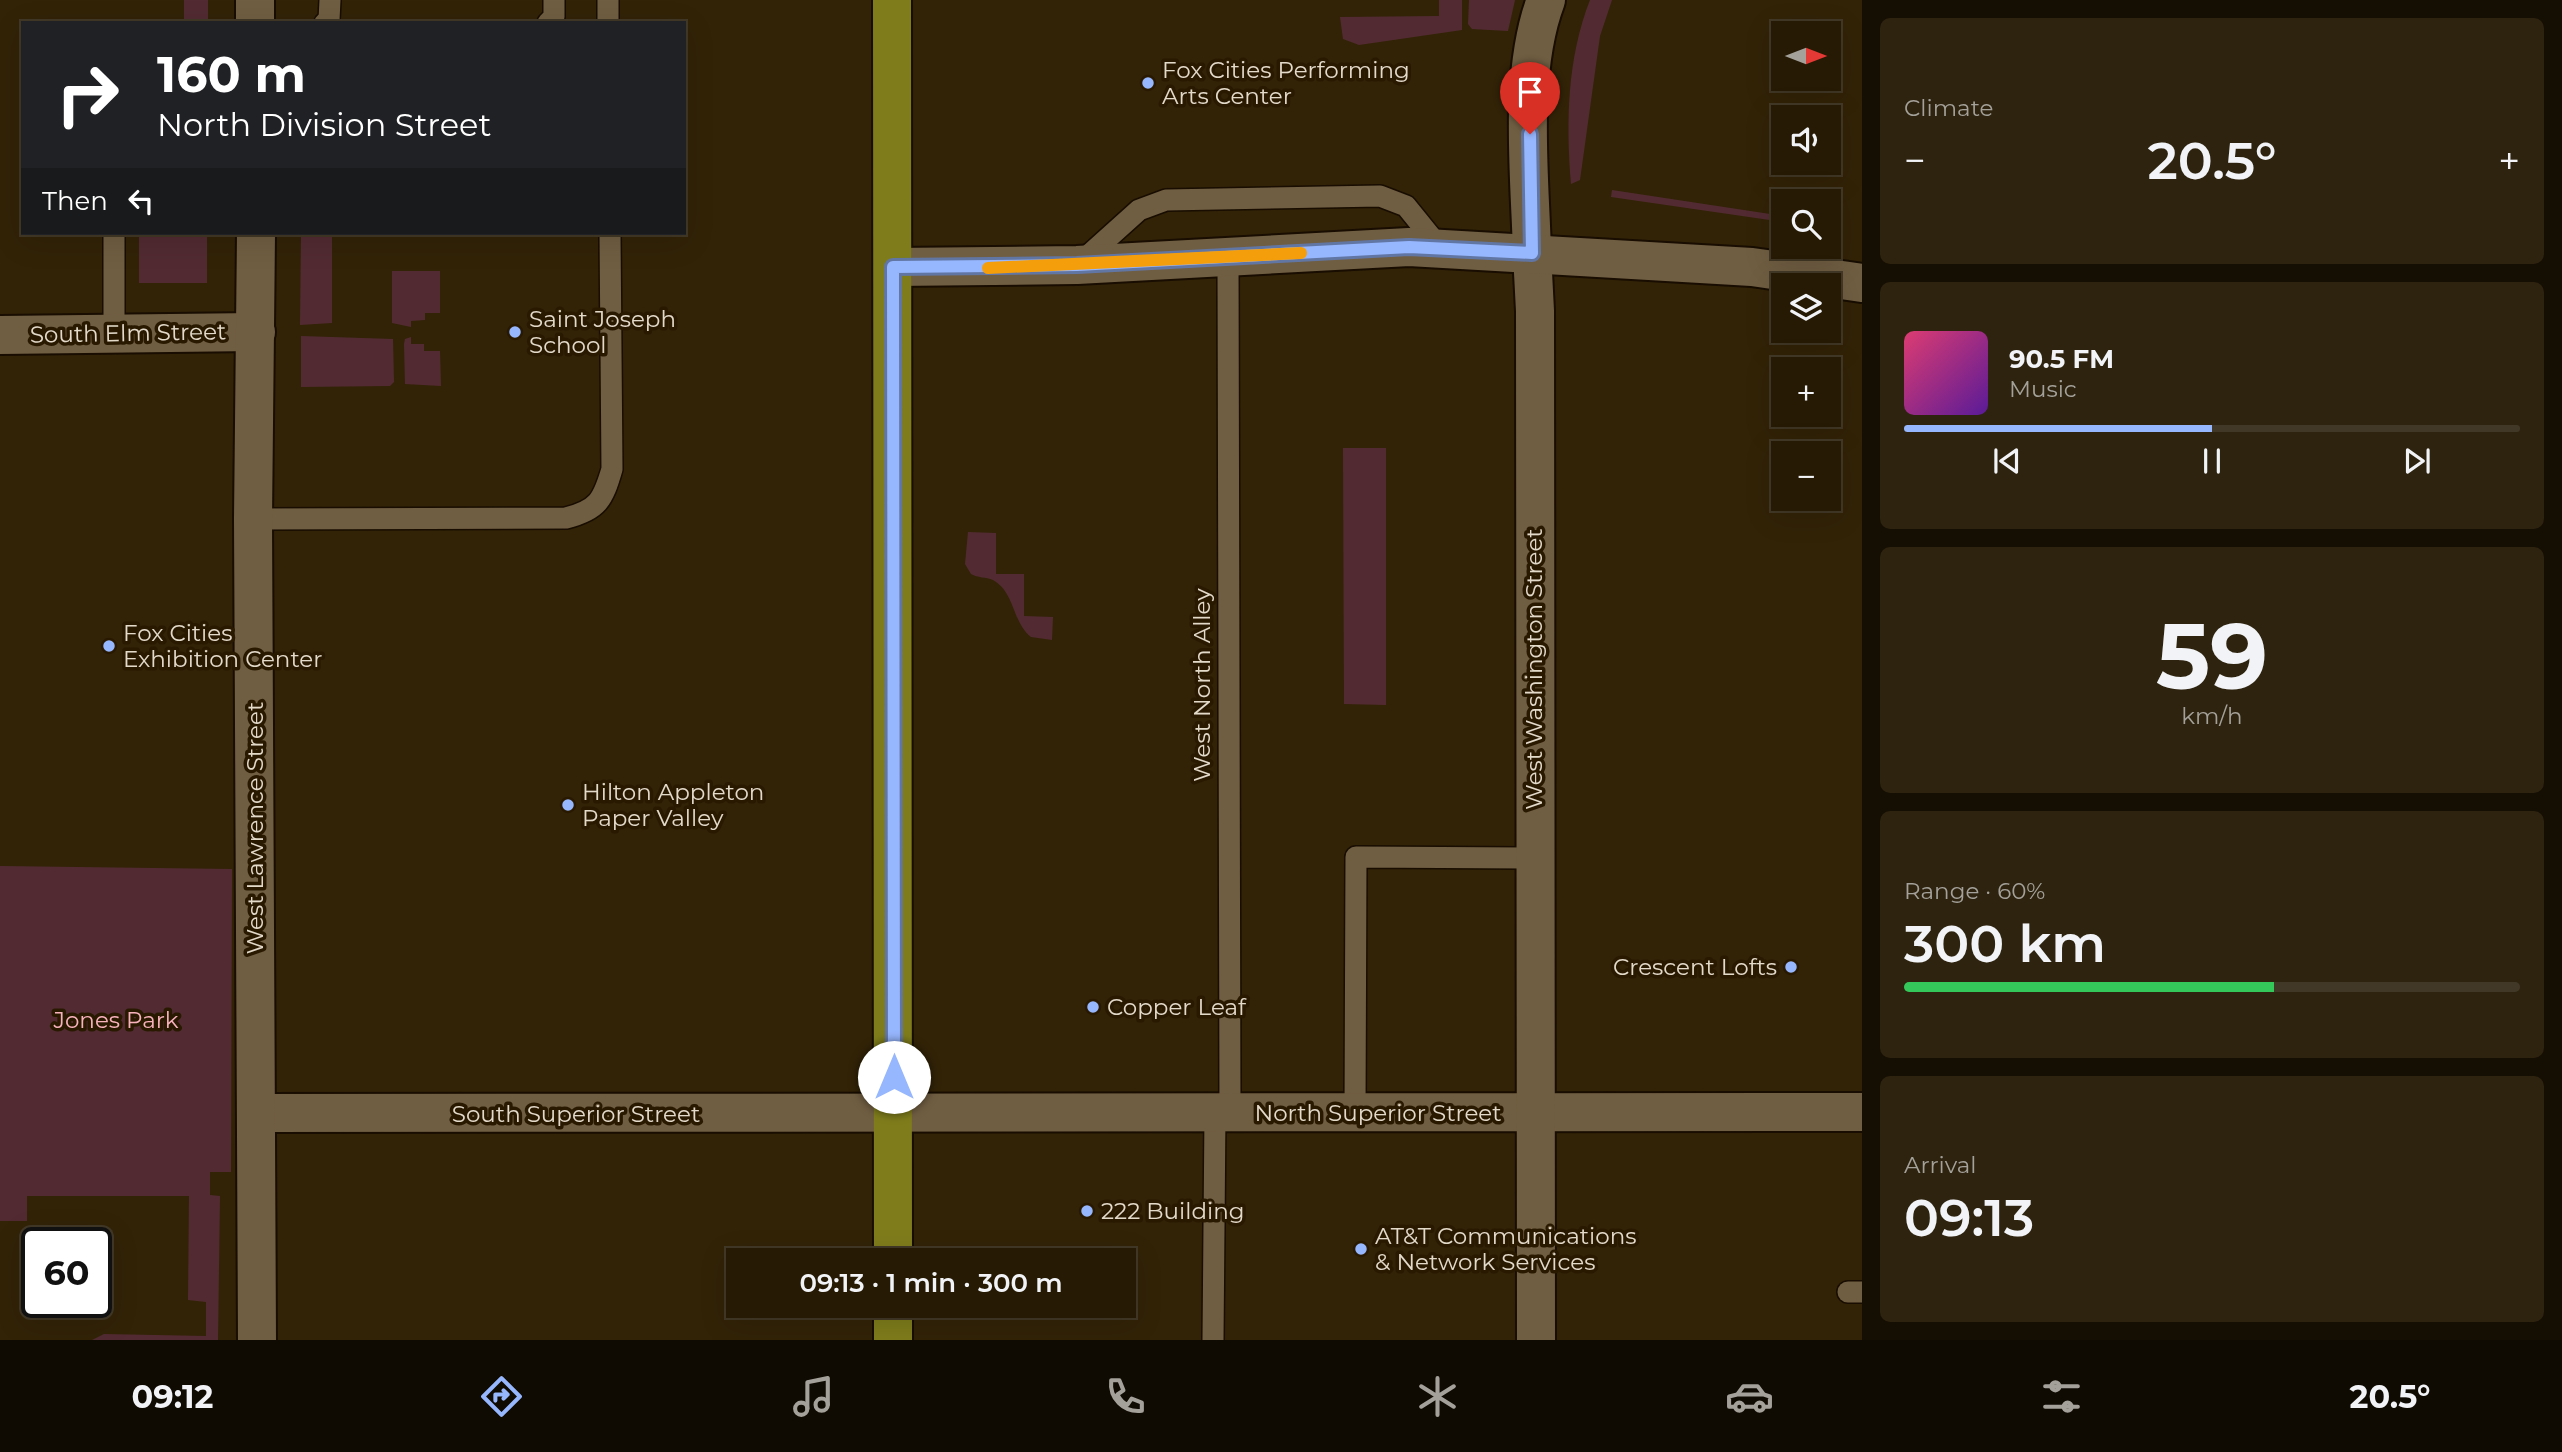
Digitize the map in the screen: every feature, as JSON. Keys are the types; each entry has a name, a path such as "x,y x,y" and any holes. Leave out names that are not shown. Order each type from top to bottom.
{"main road":[{"path":"892,0 893,1248"},
{"path":"893,1318 893,1340"}],"street":[{"path":"255,0 255,21"},
{"name":"West Washington Street","path":"1536,1340 1535,312 1529,107 1534,47 1546,0"},
{"name":"West Lawrence Street","path":"256,235 253,519 257,1340"},
{"path":"893,267 1077,265 1440,248 1752,267 1862,283"},
{"name":"South Elm Street","path":"0,335 256,332"},
{"name":"North Superior Street","path":"894,1115 1862,1112"},
{"name":"South Superior Street","path":"257,1114 894,1115"}],"lane":[{"path":"328,21 330,0"},
{"path":"550,21 554,17 554,0"},
{"path":"608,0 608,21"},
{"path":"1077,265 1139,210 1166,200 1380,196 1406,206 1440,248"},
{"path":"114,235 114,333"},
{"path":"253,519 566,518 583,514 598,504 612,469 610,235"},
{"name":"West North Alley","path":"1213,1340 1222,1113 1228,258"},
{"path":"1355,1113 1356,857 1534,858"}],"green space":[{"path":"184,0 208,0 208,21 184,21"},
{"path":"1439,0 1462,0 1462,30 1359,45 1343,39 1340,17 1439,16"},
{"path":"1469,0 1515,0 1508,31 1472,29 1468,24"},
{"path":"1590,0 1612,0 1600,36 1580,180 1571,184 1570,91 1582,22"},
{"path":"1612,190 1771,214 1771,220 1611,197"},
{"path":"139,235 207,235 207,283 139,283"},
{"path":"301,235 332,235 332,323 300,325"},
{"path":"392,271 440,271 440,313 425,313 425,320 411,321 411,327 392,323"},
{"path":"301,336 393,339 394,382 390,386 301,387"},
{"path":"411,337 411,344 424,344 424,351 440,351 441,386 405,384 404,344 405,339"},
{"path":"1343,448 1386,448 1386,705 1344,704"},
{"path":"968,532 996,533 996,574 1024,574 1024,616 1053,617 1052,640 1031,637 1020,623 1010,599 1000,585 993,580 971,574 965,564"},
{"name":"Jones Park","path":"0,866 232,869 231,1172 210,1172 210,1195 220,1196 218,1340 92,1340 104,1334 206,1336 206,1302 188,1300 189,1196 27,1196 27,1221 0,1221"}],"slow traffic":[{"path":"988,268 1301,253"}],"place":[{"name":"Fox Cities Performing Arts Center","path":"1148,83"},
{"name":"Saint Joseph School","path":"515,332"},
{"name":"Fox Cities Exhibition Center","path":"109,646"},
{"name":"Hilton Appleton Paper Valley","path":"568,805"},
{"name":"Crescent Lofts","path":"1791,967"},
{"name":"Copper Leaf","path":"1093,1007"},
{"name":"222 Building","path":"1087,1211"},
{"name":"AT&T Communications & Network Services","path":"1361,1249"}],"route":[{"path":"894,1077 893,267 1077,265 1409,247 1532,253 1530,134"}]}
